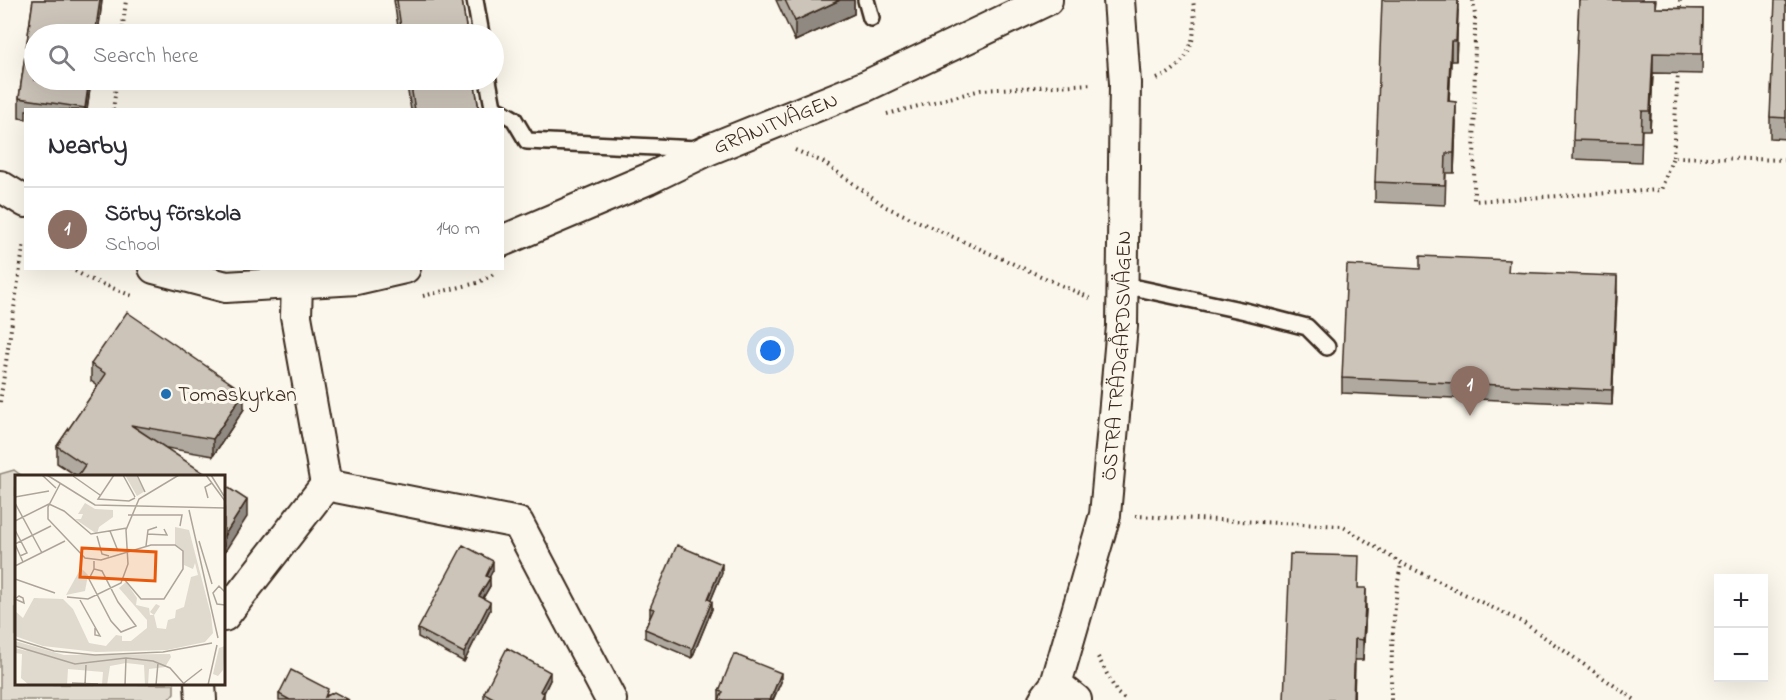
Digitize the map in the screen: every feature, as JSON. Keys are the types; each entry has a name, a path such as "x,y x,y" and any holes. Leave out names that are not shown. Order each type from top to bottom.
{"street":[{"name":"GRANITVÄGEN","path":"504,240 710,149 866,86 1047,0"},
{"name":"ÖSTRA TRÄDGÅRDSVÄGEN","path":"1058,695 1105,515 1122,326 1125,83 1119,0"},
{"path":"0,186 24,201"},
{"path":"162,270 226,287 357,279 396,270"},
{"path":"225,615 326,484 296,316 297,284"},
{"path":"326,484 518,523 611,700"},
{"path":"200,685 201,700"}],"lane":[{"path":"475,0 479,24"},
{"path":"866,0 872,18"},
{"path":"490,90 494,108"},
{"path":"504,113 514,118 527,141 710,149"},
{"path":"1123,285 1245,311 1307,327 1327,346"}],"path":[{"path":"123,24 126,0"},
{"path":"1125,83 1150,81 1170,74 1183,60 1193,41 1196,20 1193,0"},
{"path":"1473,0 1475,15 1474,201 1661,190 1673,157 1678,62"},
{"path":"1680,0 1680,19"},
{"path":"113,108 116,90"},
{"path":"742,136 777,142 824,162 886,207 1087,295 1122,326"},
{"path":"1673,157 1786,160"},
{"path":"0,402 24,242"},
{"path":"1105,515 1342,526 1401,563 1524,623 1635,700"},
{"path":"1391,700 1391,640 1394,600 1401,563"}],"shaded area":[{"path":"14,470 21,475 15,475 15,685 174,685 174,693 168,700 0,700 0,474"}],"building":[{"path":"33,0 100,0 96,24 30,24"},
{"path":"397,0 462,0 466,24 401,24"},
{"path":"785,0 840,0 795,21"},
{"path":"1382,0 1458,0 1456,41 1451,41 1448,101 1456,102 1454,153 1446,153 1445,185 1375,182"},
{"path":"1579,0 1655,0 1655,8 1703,9 1702,54 1653,53 1650,111 1642,111 1641,142 1573,140"},
{"path":"1775,0 1786,0 1786,118 1770,117"},
{"path":"24,63 24,90 88,90 85,108 19,98"},
{"path":"412,90 476,90 479,108 415,108"},
{"path":"1420,256 1509,260 1508,272 1617,276 1612,390 1342,378 1347,265 1420,269"},
{"name":"Tomaskyrkan","path":"127,312 244,392 213,439 131,425 207,475 78,475 85,465 57,446 106,374 91,364"},
{"path":"225,486 247,500 225,534"},
{"path":"463,545 493,561 486,576 490,578 479,596 490,602 464,653 418,629"},
{"path":"677,545 722,564 708,599 712,601 692,649 645,629 654,609 650,608"},
{"path":"1290,554 1359,556 1358,588 1366,588 1363,640 1355,639 1353,700 1284,700"},
{"path":"507,648 550,672 540,691 544,693 541,700 497,700 484,693"},
{"path":"734,654 781,673 770,700 719,700 723,692 719,691"},
{"path":"291,670 328,689 325,697 334,692 349,700 290,700 279,694"}],"place":[{"name":"Tomaskyrkan","path":"166,394"},
{"name":"Sörby förskola","path":"1470,416"}]}
